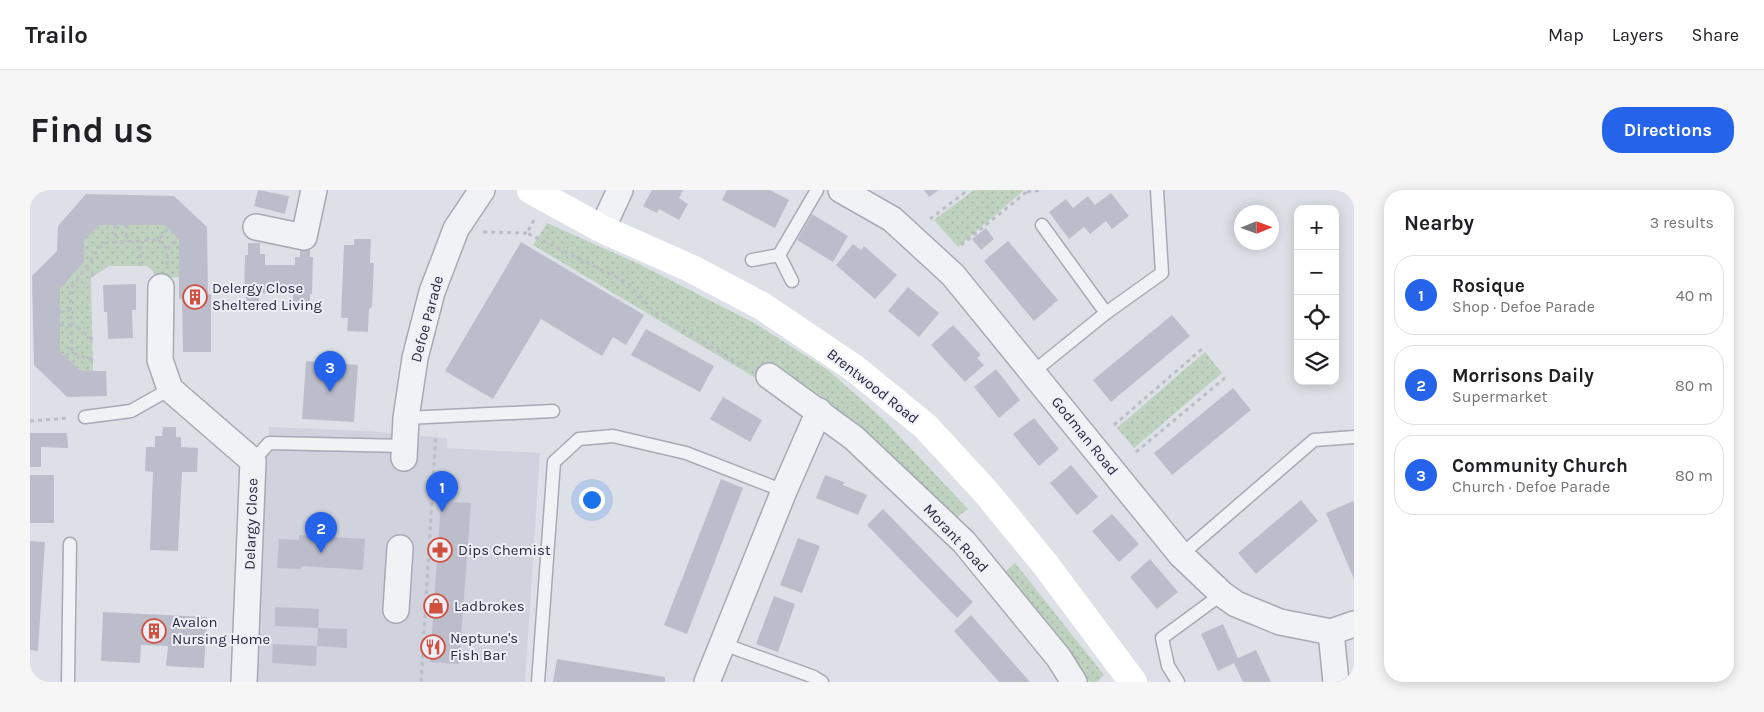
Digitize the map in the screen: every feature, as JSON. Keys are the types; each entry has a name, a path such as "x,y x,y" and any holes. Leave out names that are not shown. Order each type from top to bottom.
{"street":[{"path":"256,227 304,237 314,190"},
{"name":"Defoe Parade","path":"404,452 406,418 415,358 432,292 456,229 482,190"},
{"path":"602,229 620,190"},
{"name":"Godman Road","path":"841,190 892,219 953,275 1182,555 1222,594 1236,604 1280,622 1342,628"},
{"name":"Brentwood Road","path":"538,194 602,229 690,268 762,306 854,368 925,426 986,492 1045,564 1133,682"},
{"path":"164,278 160,360 170,389"},
{"name":"Morant Road","path":"760,374 819,411 854,438 964,542 1059,658 1074,682"},
{"name":"Delargy Close","path":"170,389 254,461 244,682"},
{"path":"707,682 784,491 819,411"},
{"path":"396,610 400,548"},
{"path":"1336,682 1342,628"}],"lane":[{"path":"752,260 779,255 816,190"},
{"path":"1032,372 1106,313 1162,273 1157,190"},
{"path":"1042,226 1106,313"},
{"path":"779,255 792,280"},
{"path":"85,417 131,412 170,389"},
{"path":"406,418 553,411"},
{"path":"538,682 554,462 579,439 614,436 686,454 784,491"},
{"path":"1182,555 1314,440 1354,438"},
{"path":"254,461 269,443 404,452"},
{"path":"68,682 70,544"},
{"path":"1178,682 1168,666 1162,638 1222,594"},
{"path":"723,644 822,682"}],"path":[{"path":"930,219 968,190"},
{"path":"961,246 1028,191 1043,190"},
{"path":"538,194 527,233 628,283 655,314 760,374"},
{"path":"116,225 116,242"},
{"path":"126,225 127,242"},
{"path":"93,360 72,353 70,290 103,244 158,240 168,229"},
{"path":"164,278 167,249 179,239"},
{"path":"158,240 167,249"},
{"path":"140,241 140,266"},
{"path":"86,267 94,276"},
{"path":"60,312 70,310"},
{"path":"60,325 71,324 92,340"},
{"path":"66,357 71,347"},
{"path":"1114,425 1202,349"},
{"path":"72,363 78,355"},
{"path":"1136,452 1225,378"},
{"path":"30,421 85,417"}],"shaded area":[{"path":"269,427 366,431 447,438 447,448 540,453 525,682 257,682 255,678 257,592"}],"green space":[{"path":"974,190 1024,190 958,247 934,220"},
{"path":"547,223 639,264 756,324 828,370 883,419 968,509 956,518 834,406 776,364 759,380 533,245"},
{"path":"99,225 164,225 179,239 179,277 156,278 153,271 147,266 109,266 91,278 93,371 81,371 60,352 60,289 84,262 84,241"},
{"path":"1205,352 1222,373 1134,448 1117,428"},
{"path":"1015,563 1104,675 1097,682 1089,682 1005,572"}],"building":[{"path":"258,190 289,196 285,214 254,206"},
{"path":"652,190 683,190 679,198 688,204 679,220 659,209 657,213 643,206"},
{"path":"727,190 770,190 789,200 775,228 722,200"},
{"path":"924,190 939,190 929,197"},
{"path":"1111,193 1129,216 1112,229 1106,221 1090,234 1084,227 1069,239 1049,212 1066,199 1073,208 1088,196 1095,205"},
{"name":"Delergy Close Sheltered Living","path":"86,194 174,196 207,227 208,294 211,294 211,352 183,352 182,299 179,299 179,239 164,225 99,225 84,241 84,262 60,289 60,352 81,371 106,371 107,396 67,397 34,365 32,276 57,251 58,226"},
{"path":"812,214 848,236 833,262 797,240"},
{"path":"986,228 994,239 981,250 972,239"},
{"path":"354,239 371,239 370,263 374,263 372,307 369,309 368,332 347,331 348,318 341,318 344,245 354,245"},
{"path":"1008,241 1058,300 1034,321 984,261"},
{"path":"521,242 644,315 626,345 613,337 602,356 541,319 493,399 445,371"},
{"path":"248,243 260,243 260,254 265,254 265,265 295,265 295,257 300,257 300,248 310,248 310,257 313,257 310,302 293,302 293,293 259,293 259,302 246,301 246,295 244,295 245,255 248,255"},
{"path":"853,244 861,250 864,246 897,275 875,299 836,265"},
{"path":"136,284 136,310 132,310 133,338 108,339 103,285"},
{"path":"908,287 939,313 919,337 888,311"},
{"path":"1172,315 1190,336 1111,402 1093,380"},
{"path":"953,325 981,355 977,358 984,365 965,382 931,345"},
{"path":"646,329 714,366 700,392 631,355"},
{"path":"306,361 358,365 354,422 302,419"},
{"path":"996,369 1020,400 999,418 974,387"},
{"path":"1233,388 1251,410 1172,475 1154,453"},
{"path":"723,397 762,420 750,442 710,419"},
{"path":"1034,418 1059,449 1039,466 1013,434"},
{"path":"163,427 176,427 176,437 181,437 181,447 198,448 197,472 182,472 178,551 150,550 153,472 145,471 146,447 155,447 155,436 162,436"},
{"path":"30,433 67,433 68,448 41,447 41,467 30,467"},
{"path":"1071,465 1098,497 1077,515 1050,483"},
{"path":"30,475 54,475 54,523 30,523"},
{"path":"825,475 844,482 843,485 867,495 858,515 816,498"},
{"path":"721,479 743,488 687,634 664,625"},
{"path":"1301,500 1318,521 1256,574 1238,553"},
{"path":"1353,501 1354,504 1354,579 1326,513"},
{"path":"441,502 471,503 459,664 430,662"},
{"path":"883,509 973,602 957,618 867,525"},
{"path":"1112,514 1139,544 1119,562 1092,531"},
{"path":"299,535 365,539 363,570 302,566 301,569 277,568 279,539 299,540"},
{"path":"798,538 820,546 802,593 780,585"},
{"path":"30,541 45,542 38,651 30,650"},
{"path":"1150,559 1178,592 1157,609 1130,577"},
{"path":"774,596 795,604 778,652 756,644"},
{"path":"275,607 319,609 318,628 275,626"},
{"name":"Avalon Nursing Home","path":"103,612 207,617 204,668 166,666 168,646 141,645 140,663 101,661"},
{"path":"971,615 1030,682 999,682 954,631"},
{"path":"1223,624 1238,658 1256,650 1271,682 1243,682 1234,663 1218,671 1201,634"},
{"path":"318,628 347,629 347,648 317,646"},
{"path":"273,644 317,646 316,666 272,663"},
{"path":"557,659 665,677 665,682 553,682"}],"place":[{"name":"Delergy Close Sheltered Living","path":"195,297"},
{"name":"Community Church","path":"330,392"},
{"name":"Rosique","path":"442,512"},
{"name":"Dips Chemist","path":"440,550"},
{"name":"Morrisons Daily","path":"321,553"},
{"name":"Ladbrokes","path":"436,606"},
{"name":"Avalon Nursing Home","path":"154,631"},
{"name":"Neptune's Fish Bar","path":"433,647"}]}
